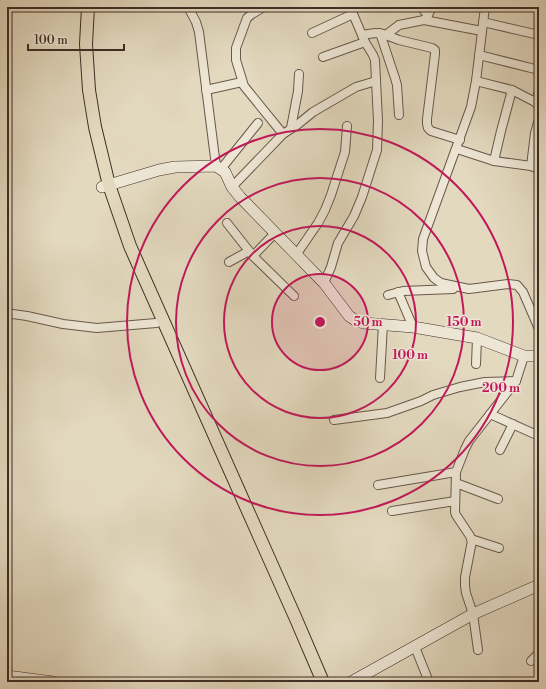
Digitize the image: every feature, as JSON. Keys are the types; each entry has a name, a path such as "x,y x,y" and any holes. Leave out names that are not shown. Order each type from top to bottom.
{"main road":[{"path":"81,7 78,44 81,91 88,129 123,249 290,622 314,682"},
{"path":"88,7 86,44 89,90 105,186 130,246 323,682"}],"street":[{"path":"188,7 196,22 199,32 206,90 219,167 224,172 240,198 324,282 349,316 363,323 413,327 477,338 524,356 539,356"},
{"path":"264,7 247,18 237,43 236,60 242,82 283,134"},
{"path":"421,7 426,18"},
{"path":"426,18 432,7"},
{"path":"469,289 441,283 434,278 426,268 422,251 423,239 472,107 485,7"},
{"path":"312,33 352,10 364,39 375,60 378,121 377,150 362,197 354,216 338,244 331,267 324,282"},
{"path":"383,34 399,25 426,18 482,31"},
{"path":"483,22 539,35"},
{"path":"323,57 375,33 432,48 435,50 436,54 427,124 428,128 431,131 460,140"},
{"path":"383,34 397,85 400,115"},
{"path":"479,55 539,70"},
{"path":"291,128 300,74"},
{"path":"232,187 283,134 291,128 313,112 346,93 376,81"},
{"path":"206,90 242,82"},
{"path":"476,82 512,90 538,104 539,90"},
{"path":"494,161 512,90"},
{"path":"531,166 535,133 539,119"},
{"path":"105,186 159,170 219,167 258,123"},
{"path":"296,255 318,223 331,196 345,152 347,126"},
{"path":"457,149 494,161 531,166 539,169"},
{"path":"228,223 251,254 294,296"},
{"path":"229,262 251,254 275,233"},
{"path":"388,295 398,292 469,289 508,284 517,285 523,292 539,328"},
{"path":"398,292 413,327"},
{"path":"7,316 13,314 63,324 97,328 156,323"},
{"path":"380,378 383,324"},
{"path":"476,364 477,338"},
{"path":"478,650 473,614 465,586 465,577 472,543 456,515 456,472 465,449 516,381 524,356"},
{"path":"334,420 387,413 421,401 433,395 460,387 485,382 516,381"},
{"path":"490,414 539,436"},
{"path":"500,450 513,424"},
{"path":"378,485 456,472"},
{"path":"456,483 498,500"},
{"path":"392,511 455,501"},
{"path":"471,539 499,548"},
{"path":"351,682 473,614 539,585"},
{"path":"417,645 429,682"},
{"path":"531,661 539,653"},
{"path":"7,676 53,682"}],"railway":[{"path":"7,17 15,7"}]}
